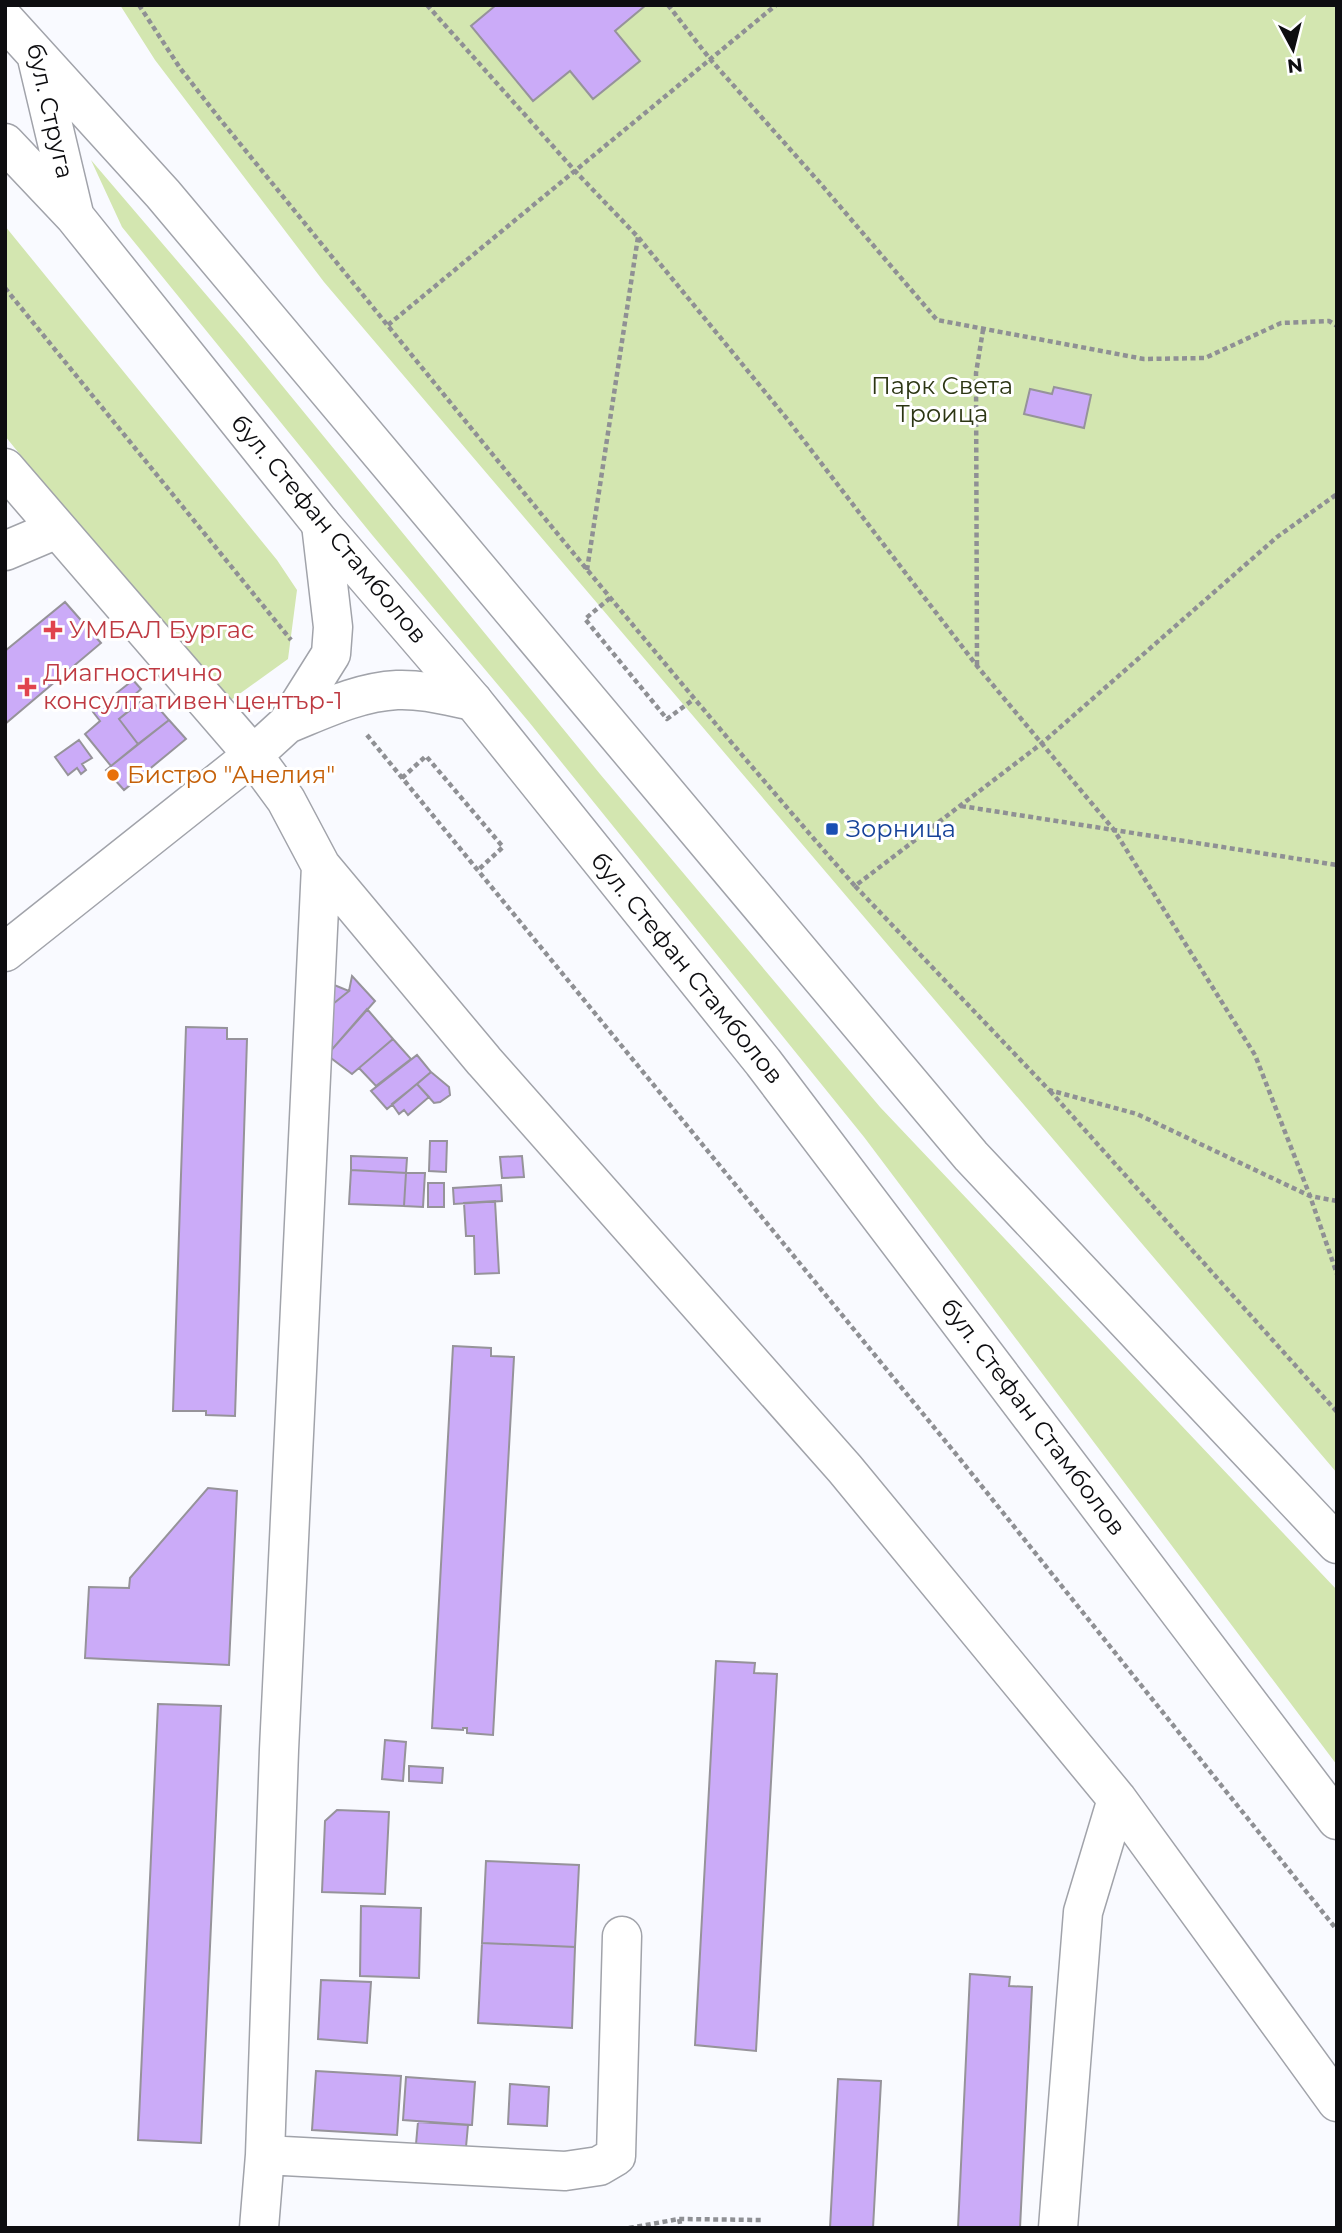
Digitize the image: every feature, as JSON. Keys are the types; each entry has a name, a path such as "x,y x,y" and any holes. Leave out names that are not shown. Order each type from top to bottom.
{"main road":[{"name":"бул. Струга","path":"25,5 75,217"},
{"path":"5,20 172,205 971,1156 1337,1544"},
{"name":"бул. Стефан Стамболов","path":"5,143 75,217 321,524 473,701 762,1062 1337,1820"},
{"path":"10,485 57,528 253,755 286,800 321,866 484,1061 845,1469 1117,1799 1337,2102"},
{"path":"321,524 333,627 330,688"},
{"path":"5,551 57,528"},
{"path":"5,952 253,755 330,688 370,693 422,691 473,701"},
{"path":"259,2228 265,2155 279,1750 321,866"},
{"path":"1058,2228 1083,1912 1117,1799"},
{"path":"265,2155 565,2171 599,2166 616,2155 621,1936"}],"path":[{"path":"139,5 188,78 694,699 855,886 1049,1090 1337,1412"},
{"path":"427,5 575,171 638,237 788,420 977,666 1114,830 1255,1055 1337,1274"},
{"path":"668,5 710,59 937,320 1144,359 1205,358 1281,323 1329,321 1337,326"},
{"path":"388,325 776,5"},
{"path":"587,570 638,237"},
{"path":"5,288 477,871 960,1459 1337,1930"},
{"path":"977,666 976,373 983,330"},
{"path":"855,886 1041,744 1277,537 1337,494"},
{"path":"610,598 585,619 667,719 694,699"},
{"path":"402,778 426,756 503,847 477,871"},
{"path":"961,806 1337,865"},
{"path":"1049,1090 1137,1114 1310,1196 1337,1201"},
{"path":"679,2219 681,2228"},
{"path":"629,2228 679,2219 762,2220"}],"green space":[{"name":"Парк Света Троица","path":"120,5 1337,5 1337,1473 324,282 155,60"},
{"path":"91,160 244,339 600,774 880,1107 1337,1590 1337,1765 864,1137 529,722 373,536 122,227"},
{"path":"5,226 277,560 297,590 288,659 224,705 5,436"}],"building":[{"path":"496,5 646,5 615,31 640,61 593,99 570,71 533,101 471,26"},
{"path":"1054,387 1091,395 1084,428 1024,414 1030,389 1052,394"},
{"name":"Диагностично консултативен център-1","path":"65,602 101,643 5,724 5,651"},
{"path":"133,680 141,689 131,698 137,704 119,719 138,744 111,766 85,734 100,721 93,712"},
{"path":"148,696 169,720 138,744 119,719"},
{"path":"169,720 186,739 124,790 106,770"},
{"path":"79,740 92,758 82,764 86,770 81,774 77,768 68,775 55,757"},
{"path":"352,976 375,1001 327,1055 328,1008 349,991"},
{"path":"322,980 349,991 328,1008"},
{"path":"367,1009 393,1039 352,1074 327,1055"},
{"path":"186,1027 227,1028 227,1039 247,1039 235,1416 206,1415 206,1411 173,1411"},
{"path":"393,1039 411,1059 376,1086 359,1068"},
{"path":"417,1055 431,1072 387,1109 371,1091"},
{"path":"431,1072 449,1087 450,1095 440,1102 434,1103 417,1084"},
{"path":"417,1084 429,1097 408,1115 404,1110 399,1114 392,1104"},
{"path":"430,1141 447,1141 446,1172 429,1171"},
{"path":"351,1156 407,1158 406,1173 351,1170"},
{"path":"522,1156 524,1177 502,1178 500,1157"},
{"path":"351,1170 406,1173 404,1206 349,1204"},
{"path":"406,1173 425,1173 423,1207 404,1206"},
{"path":"428,1183 444,1183 444,1207 428,1207"},
{"path":"501,1185 502,1201 454,1204 453,1188"},
{"path":"495,1201 499,1273 475,1274 474,1236 466,1236 464,1203"},
{"path":"453,1346 491,1348 491,1356 514,1357 493,1735 467,1733 467,1728 432,1728"},
{"path":"208,1488 237,1491 229,1665 85,1658 89,1587 129,1588 130,1578"},
{"path":"716,1661 755,1663 754,1673 777,1674 756,2051 695,2045"},
{"path":"158,1704 221,1706 201,2143 138,2140"},
{"path":"385,1740 406,1742 403,1781 382,1779"},
{"path":"409,1766 443,1768 442,1783 409,1781"},
{"path":"337,1810 389,1812 385,1894 322,1892 325,1821"},
{"path":"486,1861 579,1865 575,1947 482,1943"},
{"path":"361,1906 421,1908 419,1978 360,1976"},
{"path":"482,1943 575,1947 572,2028 478,2023"},
{"path":"970,1974 1010,1977 1009,1986 1032,1987 1020,2228 958,2228"},
{"path":"321,1980 371,1982 367,2043 318,2039"},
{"path":"316,2071 401,2076 397,2135 312,2130"},
{"path":"406,2077 475,2082 472,2125 403,2120"},
{"path":"838,2079 881,2081 873,2228 830,2228"},
{"path":"510,2084 549,2087 547,2126 508,2124"},
{"path":"418,2122 468,2125 466,2147 416,2144"}],"place":[{"name":"УМБАЛ Бургас","path":"53,630"},
{"name":"Диагностично консултативен център-1","path":"27,687"},
{"name":"Бистро \"Анелия\"","path":"113,775"},
{"name":"Зорница","path":"832,829"}]}
